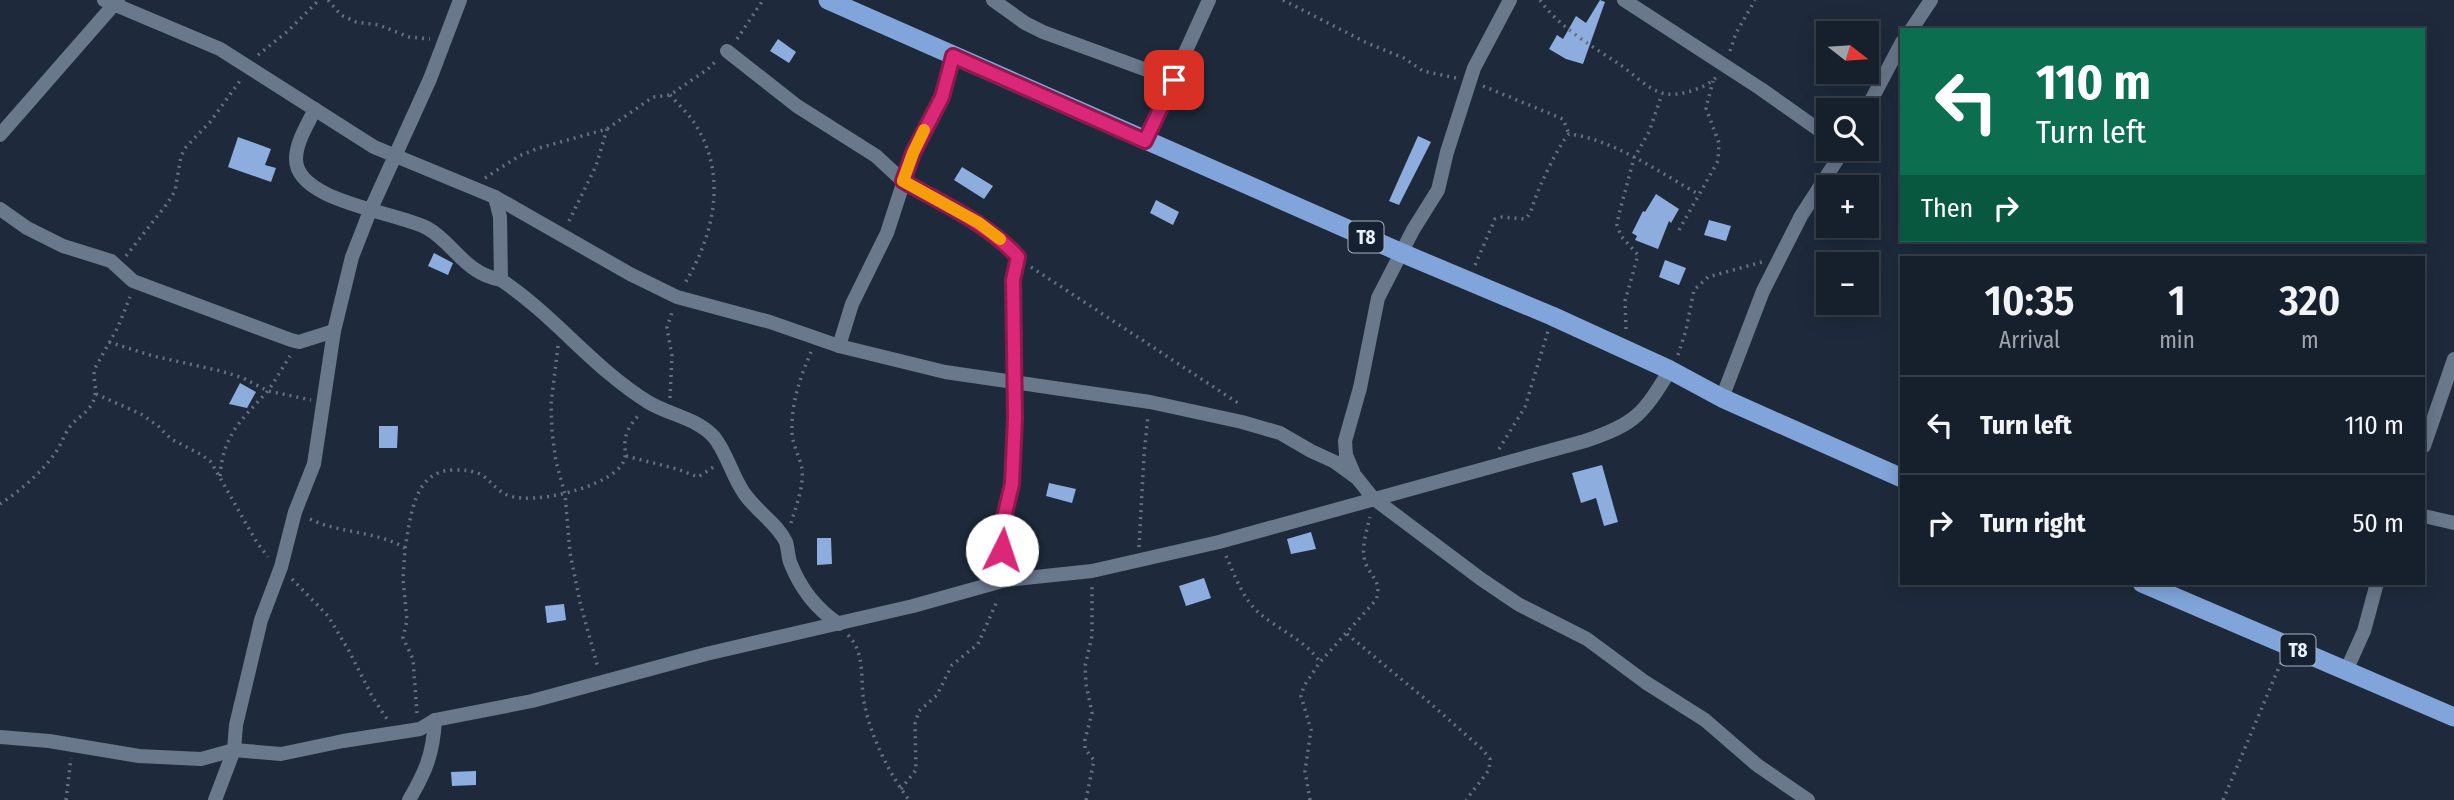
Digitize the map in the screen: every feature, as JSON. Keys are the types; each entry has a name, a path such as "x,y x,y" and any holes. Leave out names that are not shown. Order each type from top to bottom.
{"highway":[{"name":"T8","path":"828,0 1145,141 1552,316 1670,370 1722,398 1900,477"},
{"name":"T8","path":"2146,585 2454,717"}],"street":[{"path":"215,800 234,750 236,725 261,620 281,567 295,512 314,464 334,331 352,257 446,39 460,0"},
{"path":"993,0 1025,23 1043,32 1174,80"},
{"path":"1145,141 1209,0"},
{"path":"1354,475 1346,455 1348,432 1378,298 1413,230 1438,190 1447,152 1470,82 1485,45 1510,0"},
{"path":"1624,0 1816,128"},
{"path":"1912,28 1931,0"},
{"path":"0,135 113,1 220,49 374,147 495,197 630,274 677,297 817,337 839,346 945,372 1150,402 1280,433 1354,475 1373,498 1509,598 1587,639 1644,682 1705,720 1757,765 1808,800"},
{"path":"1872,98 1900,46"},
{"path":"727,51 797,106 876,156 903,181 979,223 1018,257 1013,280 1016,381 1012,484 1002,526 1006,580"},
{"path":"839,346 852,304 887,233 913,153 942,97 953,56"},
{"path":"315,109 295,155 300,175 318,189 370,211 426,228 446,241 474,269 501,280 529,299 598,366 649,402 695,423 712,435 744,494 786,542 789,559 811,600 839,624"},
{"path":"1722,398 1763,291 1801,216 1836,161"},
{"path":"495,197 499,217 501,280"},
{"path":"0,209 27,228 63,246 111,261 133,281 299,342 334,331"},
{"path":"2425,443 2454,359"},
{"path":"0,737 139,756 201,759 234,750 281,754 420,729 435,720 532,701 706,654 839,624 1006,580 1091,571 1219,542 1616,430 1649,404 1670,370"},
{"path":"2425,516 2454,523"},
{"path":"2346,671 2364,631 2376,585"},
{"path":"409,800 431,756 435,720"}],"path":[{"path":"119,267 130,248 175,191 181,156 186,148 210,122 248,67 319,0"},
{"path":"328,0 341,15 356,22 379,25 409,37 446,39"},
{"path":"471,187 519,156 554,143 607,129 653,97 670,94 708,69 727,51 763,0"},
{"path":"1283,0 1367,43 1404,58 1427,73 1470,82 1511,96 1563,119 1569,134"},
{"path":"1540,0 1559,22 1602,55 1662,94 1673,95 1713,81 1726,67 1732,40 1755,0"},
{"path":"1679,230 1720,153 1706,108 1713,81"},
{"path":"668,411 672,373 667,328 677,297 699,260 714,208 714,184 708,151 695,124 670,94"},
{"path":"1630,351 1624,318 1625,302 1637,255 1620,236 1617,225 1634,158 1649,132 1662,94"},
{"path":"561,234 592,174 607,129"},
{"path":"1569,134 1599,142 1634,158 1700,195"},
{"path":"1468,281 1495,219 1502,216 1525,219 1529,216 1558,149 1569,134"},
{"path":"1018,257 1058,286 1243,405"},
{"path":"1670,370 1686,330 1694,290 1708,277 1756,263 1781,259"},
{"path":"0,504 12,497 55,454 72,425 89,409 96,394 93,375 95,368 128,303 133,281"},
{"path":"1493,465 1499,449 1525,407 1552,316"},
{"path":"560,330 551,404 552,432 565,494 570,553 580,602 603,683"},
{"path":"786,542 802,486 802,471 792,436 795,391 817,337"},
{"path":"109,342 234,376 268,391 323,402"},
{"path":"220,479 222,456 237,422 268,391 299,342"},
{"path":"96,394 141,414 171,439 211,462 256,541 269,558 328,616 373,698 396,732"},
{"path":"420,729 413,659 403,638 407,620 403,579 405,548 414,502 424,483 436,472 473,471 502,493 512,497 565,494 603,479 615,471 626,456 626,435 649,402"},
{"path":"1138,561 1150,402"},
{"path":"626,456 698,477 715,466 731,469"},
{"path":"1310,800 1306,771 1311,730 1301,696 1309,677 1320,662 1376,600 1377,581 1367,568 1364,556 1373,498"},
{"path":"295,512 320,524 376,535 405,548"},
{"path":"1219,542 1248,602 1320,662"},
{"path":"1086,800 1094,760 1085,749 1093,713 1086,684 1086,666 1092,636 1091,571"},
{"path":"901,789 916,770 915,724 919,711 937,695 952,665 978,644 1006,580"},
{"path":"839,624 855,642 860,655 865,707 874,735 909,800"},
{"path":"1347,634 1430,703 1490,759 1489,770 1466,800"},
{"path":"2223,800 2288,646"},
{"path":"66,800 69,766 75,746"}],"building":[{"path":"1600,0 1605,2 1583,64 1566,59 1549,49 1557,35 1563,39 1576,16 1586,23"},
{"path":"778,39 796,52 789,63 770,51"},
{"path":"1418,136 1431,142 1399,205 1389,201"},
{"path":"238,137 271,149 265,165 276,168 271,182 228,167"},
{"path":"962,167 993,186 984,199 954,180"},
{"path":"1656,194 1679,209 1671,223 1669,221 1658,249 1635,240 1637,236 1632,233 1643,211 1645,212"},
{"path":"1156,200 1179,212 1173,225 1150,213"},
{"path":"1709,220 1731,226 1726,241 1704,235"},
{"path":"434,253 453,263 448,275 428,266"},
{"path":"1665,260 1686,268 1679,285 1659,277"},
{"path":"240,383 256,392 247,408 229,404"},
{"path":"379,426 398,426 397,448 379,448"},
{"path":"1602,465 1618,522 1604,526 1596,498 1581,503 1572,473"},
{"path":"1049,483 1076,489 1072,503 1046,496"},
{"path":"1311,532 1316,549 1291,554 1287,539"},
{"path":"817,538 831,538 832,564 817,565"},
{"path":"1204,578 1211,598 1186,606 1179,586"},
{"path":"564,604 566,620 547,623 545,606"},
{"path":"476,771 476,785 452,786 451,772"}],"slow traffic":[{"path":"924,130 903,181 979,223 1000,239"}],"route":[{"path":"1002,550 1002,526 1012,484 1016,381 1013,280 1018,257 979,223 903,181 913,153 942,97 953,56 1145,141 1174,80"}]}
